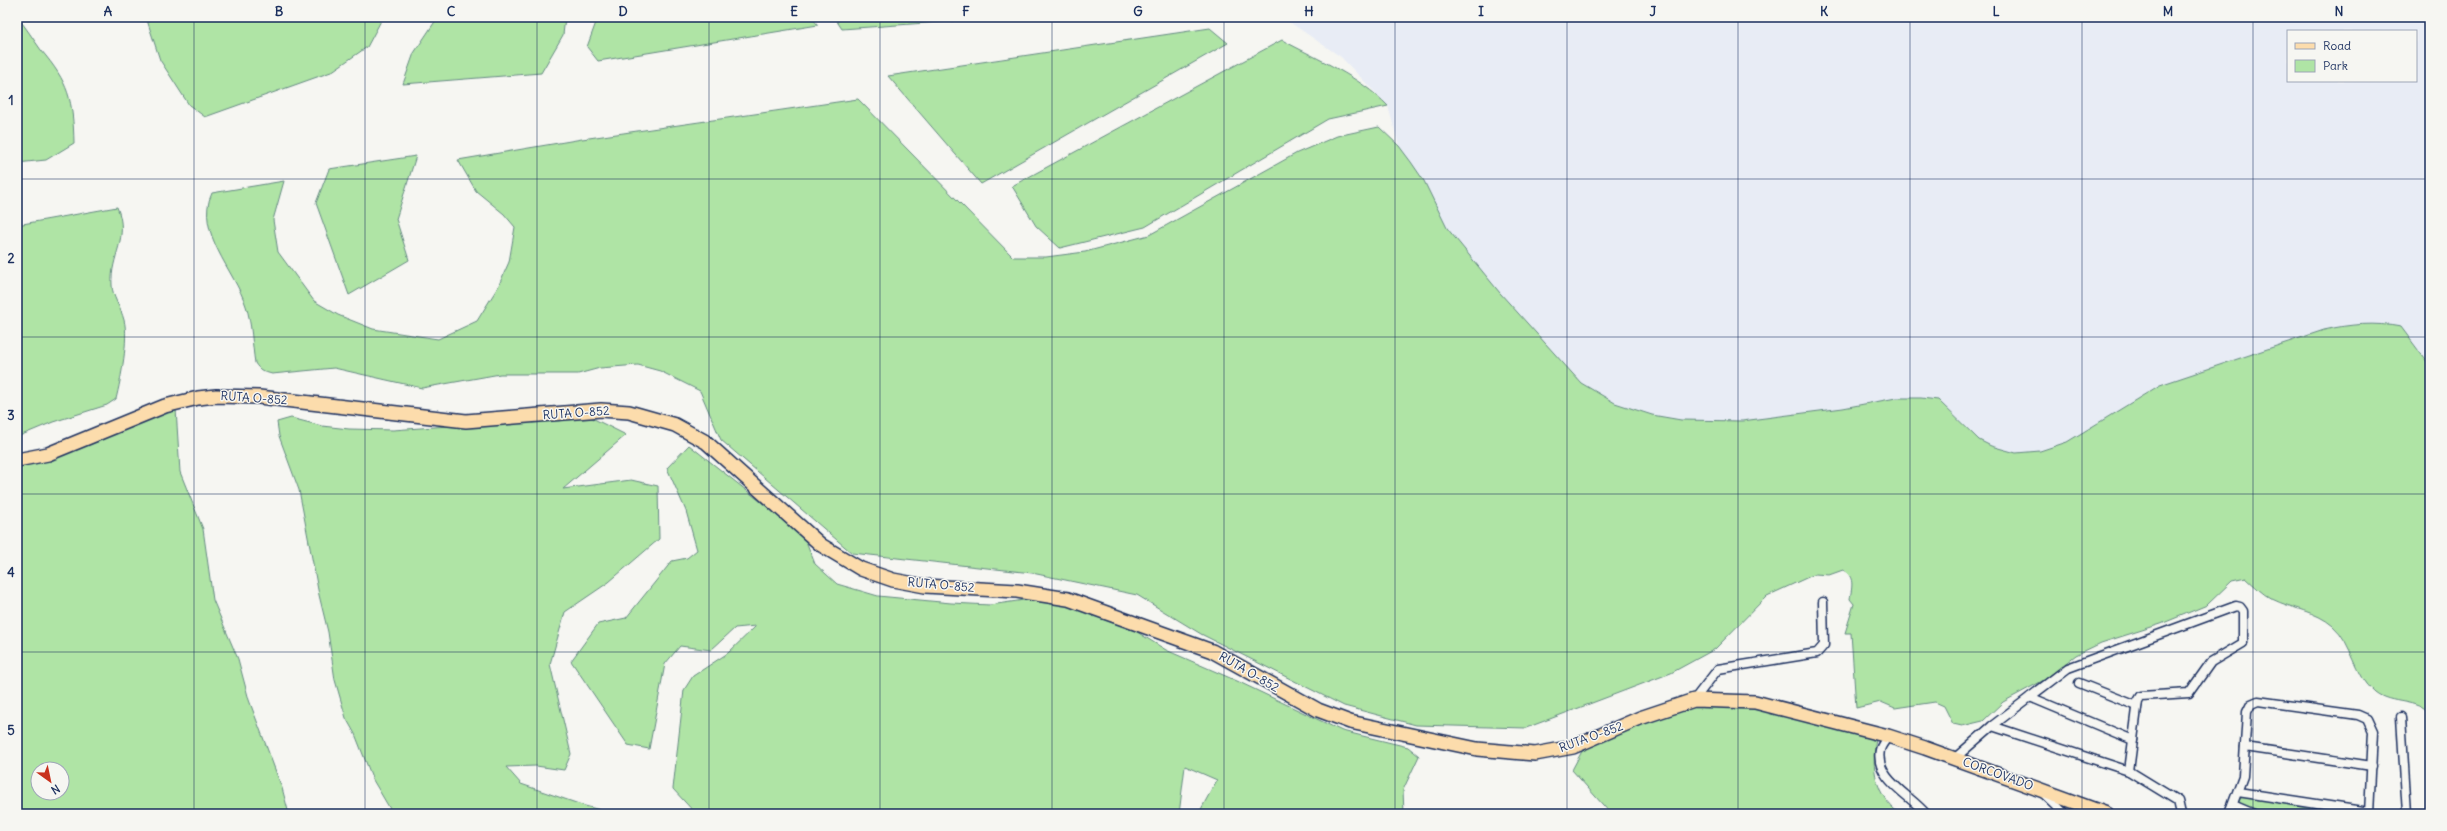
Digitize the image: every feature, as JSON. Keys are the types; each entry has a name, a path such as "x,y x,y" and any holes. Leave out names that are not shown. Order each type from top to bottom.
{"main road":[{"name":"RUTA O-852","path":"17,460 48,454 165,406 198,398 216,396 259,397 466,421 601,410 629,412 675,425 706,442 821,545 861,569 893,580 925,586 1017,591 1074,601 1212,651 1318,710 1350,722 1477,749 1535,754 1573,746 1640,718 1694,700 1755,702 1888,736"},
{"name":"CORCOVADO","path":"1888,736 2107,814"}],"street":[{"path":"1694,700 1718,669 1817,653 1824,646 1824,602"},
{"path":"1954,759 1992,726 2068,668 2236,606 2240,607 2243,611 2241,646 2211,662 2189,693 2142,694 2137,706 2129,771"},
{"path":"2079,683 2137,706"},
{"path":"2030,697 2133,740"},
{"path":"2229,814 2243,776 2247,712 2251,704 2256,702 2358,715 2367,719 2372,727 2372,766 2369,813 2238,792"},
{"path":"2400,717 2407,814"},
{"path":"1992,726 2129,771 2178,801 2181,814"},
{"path":"1888,736 1880,750 1881,763 1886,774 1897,788 1926,814"},
{"path":"2245,747 2372,766"},
{"path":"2038,789 2065,814"},
{"path":"2232,805 2254,814"}],"shaded area":[{"path":"1282,17 2426,17 2430,23 2430,366 2401,327 2289,342 2160,385 2067,442 2040,451 2016,453 1991,446 1979,440 1938,400 1921,398 1896,398 1843,408 1742,421 1681,420 1652,415 1615,403 1581,383 1500,293 1447,228 1424,181 1399,146 1388,106 1341,57"}],"green space":[{"path":"17,17 58,72 68,93 71,103 74,143 46,160 17,163"},
{"path":"146,17 383,17 367,47 331,72 205,117 189,105 160,60"},
{"path":"438,17 565,17 563,35 541,73 403,84 414,53"},
{"path":"598,17 811,17 818,25 598,61 587,47"},
{"path":"834,17 958,17 953,21 842,29"},
{"path":"1210,28 1228,43 981,184 888,76"},
{"path":"1282,40 1351,77 1377,95 1388,106 1328,119 1145,227 1060,248 1036,226 1012,186"},
{"path":"858,99 1013,257 1046,257 1085,252 1149,235 1297,153 1337,136 1379,127 1399,146 1424,181 1447,228 1500,293 1581,383 1615,403 1652,415 1681,420 1742,421 1843,408 1896,398 1921,398 1938,400 1979,440 1991,446 2016,453 2040,451 2067,442 2160,385 2324,330 2362,324 2391,325 2401,327 2430,366 2430,715 2419,706 2389,699 2375,692 2362,677 2345,641 2333,626 2319,617 2268,597 2246,578 2232,581 2207,605 2161,624 2101,643 2076,655 2044,680 2003,702 1983,721 1962,726 1953,724 1944,706 1935,702 1895,708 1881,702 1856,708 1851,633 1845,633 1854,604 1850,599 1852,582 1847,573 1843,570 1829,575 1815,574 1767,596 1715,649 1671,673 1526,728 1416,725 1344,706 1201,634 1137,595 1032,573 852,553 721,440 700,391 660,371 638,365 600,368 578,374 500,374 422,388 334,368 272,374 264,371 255,363 251,327 246,306 241,293 218,251 208,222 208,207 212,193 284,181 273,220 278,252 314,301 338,315 373,329 438,339 477,321 498,287 509,262 515,227 504,214 476,191 458,160 582,139"},
{"path":"416,156 396,219 409,260 349,295 316,203 329,169"},
{"path":"117,207 120,218 121,238 112,275 112,289 124,320 126,337 122,370 116,399 107,405 53,422 17,437 17,225"},
{"path":"176,409 180,472 203,529 213,600 238,659 249,700 282,788 289,814 17,814 17,465 32,463"},
{"path":"588,416 626,435 563,489 631,480 658,486 659,539 609,582 565,612 550,664 571,754 564,770 536,766 506,767 521,784 585,806 616,814 393,814 373,780 355,734 346,718 335,680 328,632 319,595 299,490 279,436 277,422 291,418 322,426 349,429 393,430"},
{"path":"689,445 804,536 815,564 837,584 878,596 951,603 990,605 1038,598 1064,603 1129,627 1166,650 1237,681 1342,731 1408,747 1419,756 1403,790 1404,814 1201,814 1200,811 1217,780 1185,766 1179,814 696,814 673,789 684,690 693,676 728,653 756,626 735,628 711,650 680,646 665,664 649,749 628,745 571,661 598,624 626,618 672,561 687,558 697,550 686,511 667,468"},
{"path":"1711,703 1784,713 1876,739 1874,760 1880,790 1892,807 1900,814 1611,814 1572,770 1589,738 1631,719"},
{"path":"2242,797 2356,814 2257,814 2237,803"}]}
